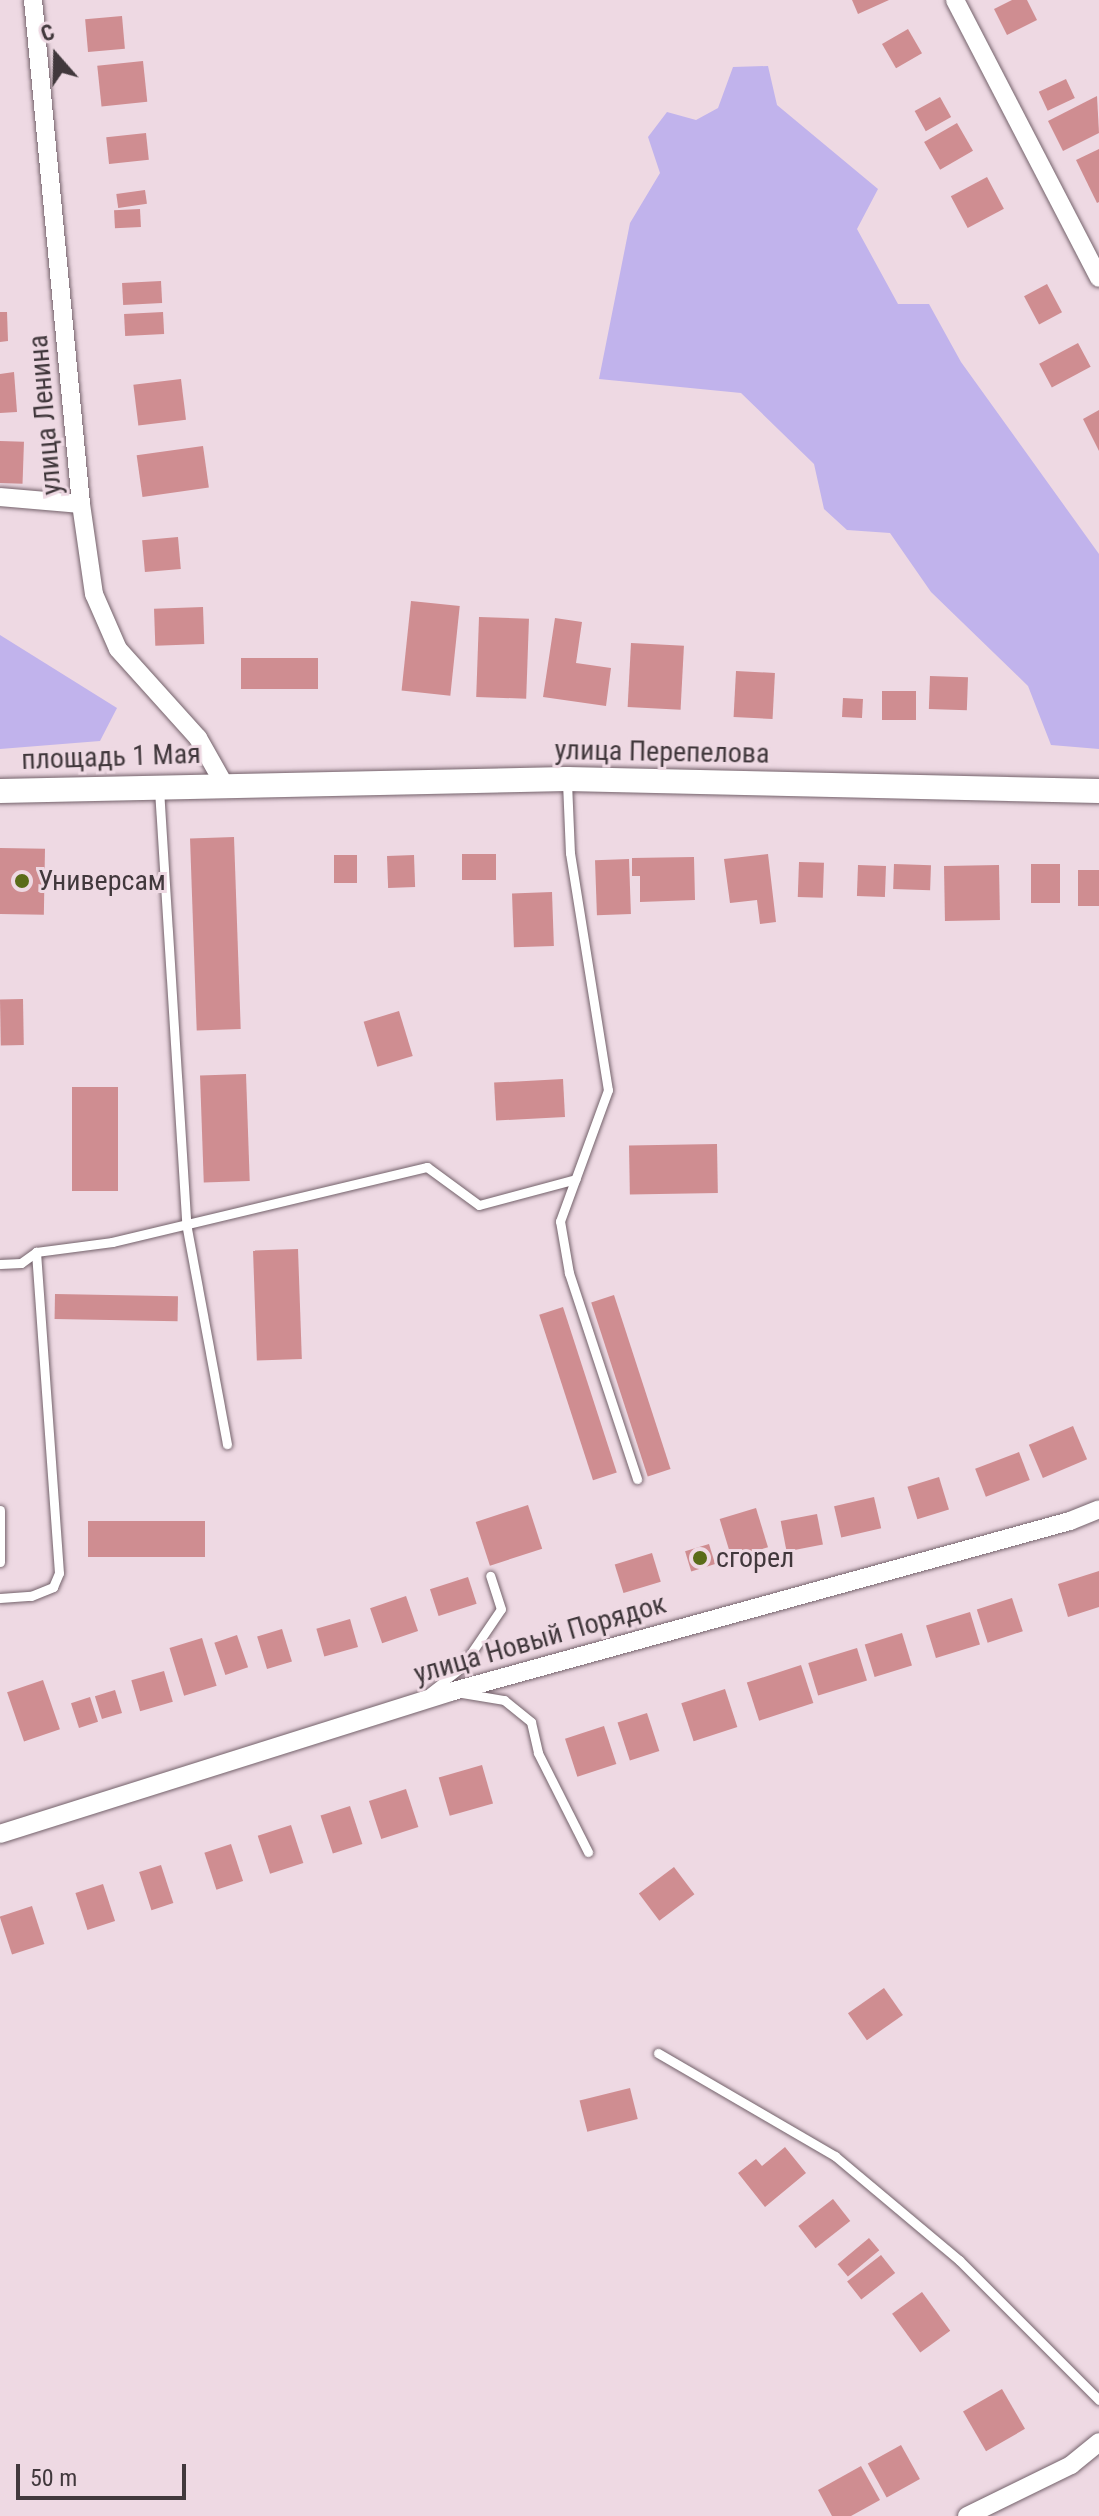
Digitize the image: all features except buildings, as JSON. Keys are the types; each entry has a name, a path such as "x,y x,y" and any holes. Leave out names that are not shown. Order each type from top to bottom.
{"street":[{"name":"улица Ленина","path":"33,0 81,504 94,594 118,649 198,738 224,784"},
{"path":"955,0 1099,278"},
{"path":"0,497 81,504"},
{"name":"улица Перепелова","path":"224,784 567,779 1099,791"},
{"name":"площадь 1 Мая","path":"0,791 224,784"},
{"name":"улица Новый Порядок","path":"0,1834 450,1692 1070,1521 1099,1509"},
{"path":"967,2516 1071,2465 1099,2442"}],"lane":[{"path":"567,779 570,853 608,1090 560,1221 569,1273 637,1479"},
{"path":"159,786 186,1223 227,1444"},
{"path":"0,1264 21,1263 36,1252 112,1242 427,1167 479,1205 576,1179"},
{"path":"0,1598 31,1596 53,1587 59,1573 36,1252"},
{"path":"0,1510 0,1562"},
{"path":"387,1712 434,1690 461,1668 501,1609 490,1576"},
{"path":"450,1692 504,1700 531,1722 538,1753 588,1852"},
{"path":"658,2053 835,2156 959,2260 1099,2400"}],"shaded area":[{"path":"768,66 777,105 878,189 857,229 898,304 929,304 961,362 1099,554 1099,749 1051,745 1028,686 931,592 890,533 847,530 824,509 814,464 741,393 599,379 630,223 660,173 648,137 667,112 696,120 718,108 733,67"},
{"path":"0,635 117,708 100,741 0,749"}],"place":[{"name":"Универсам","path":"22,881"},
{"name":"сгорел","path":"700,1558"}]}
